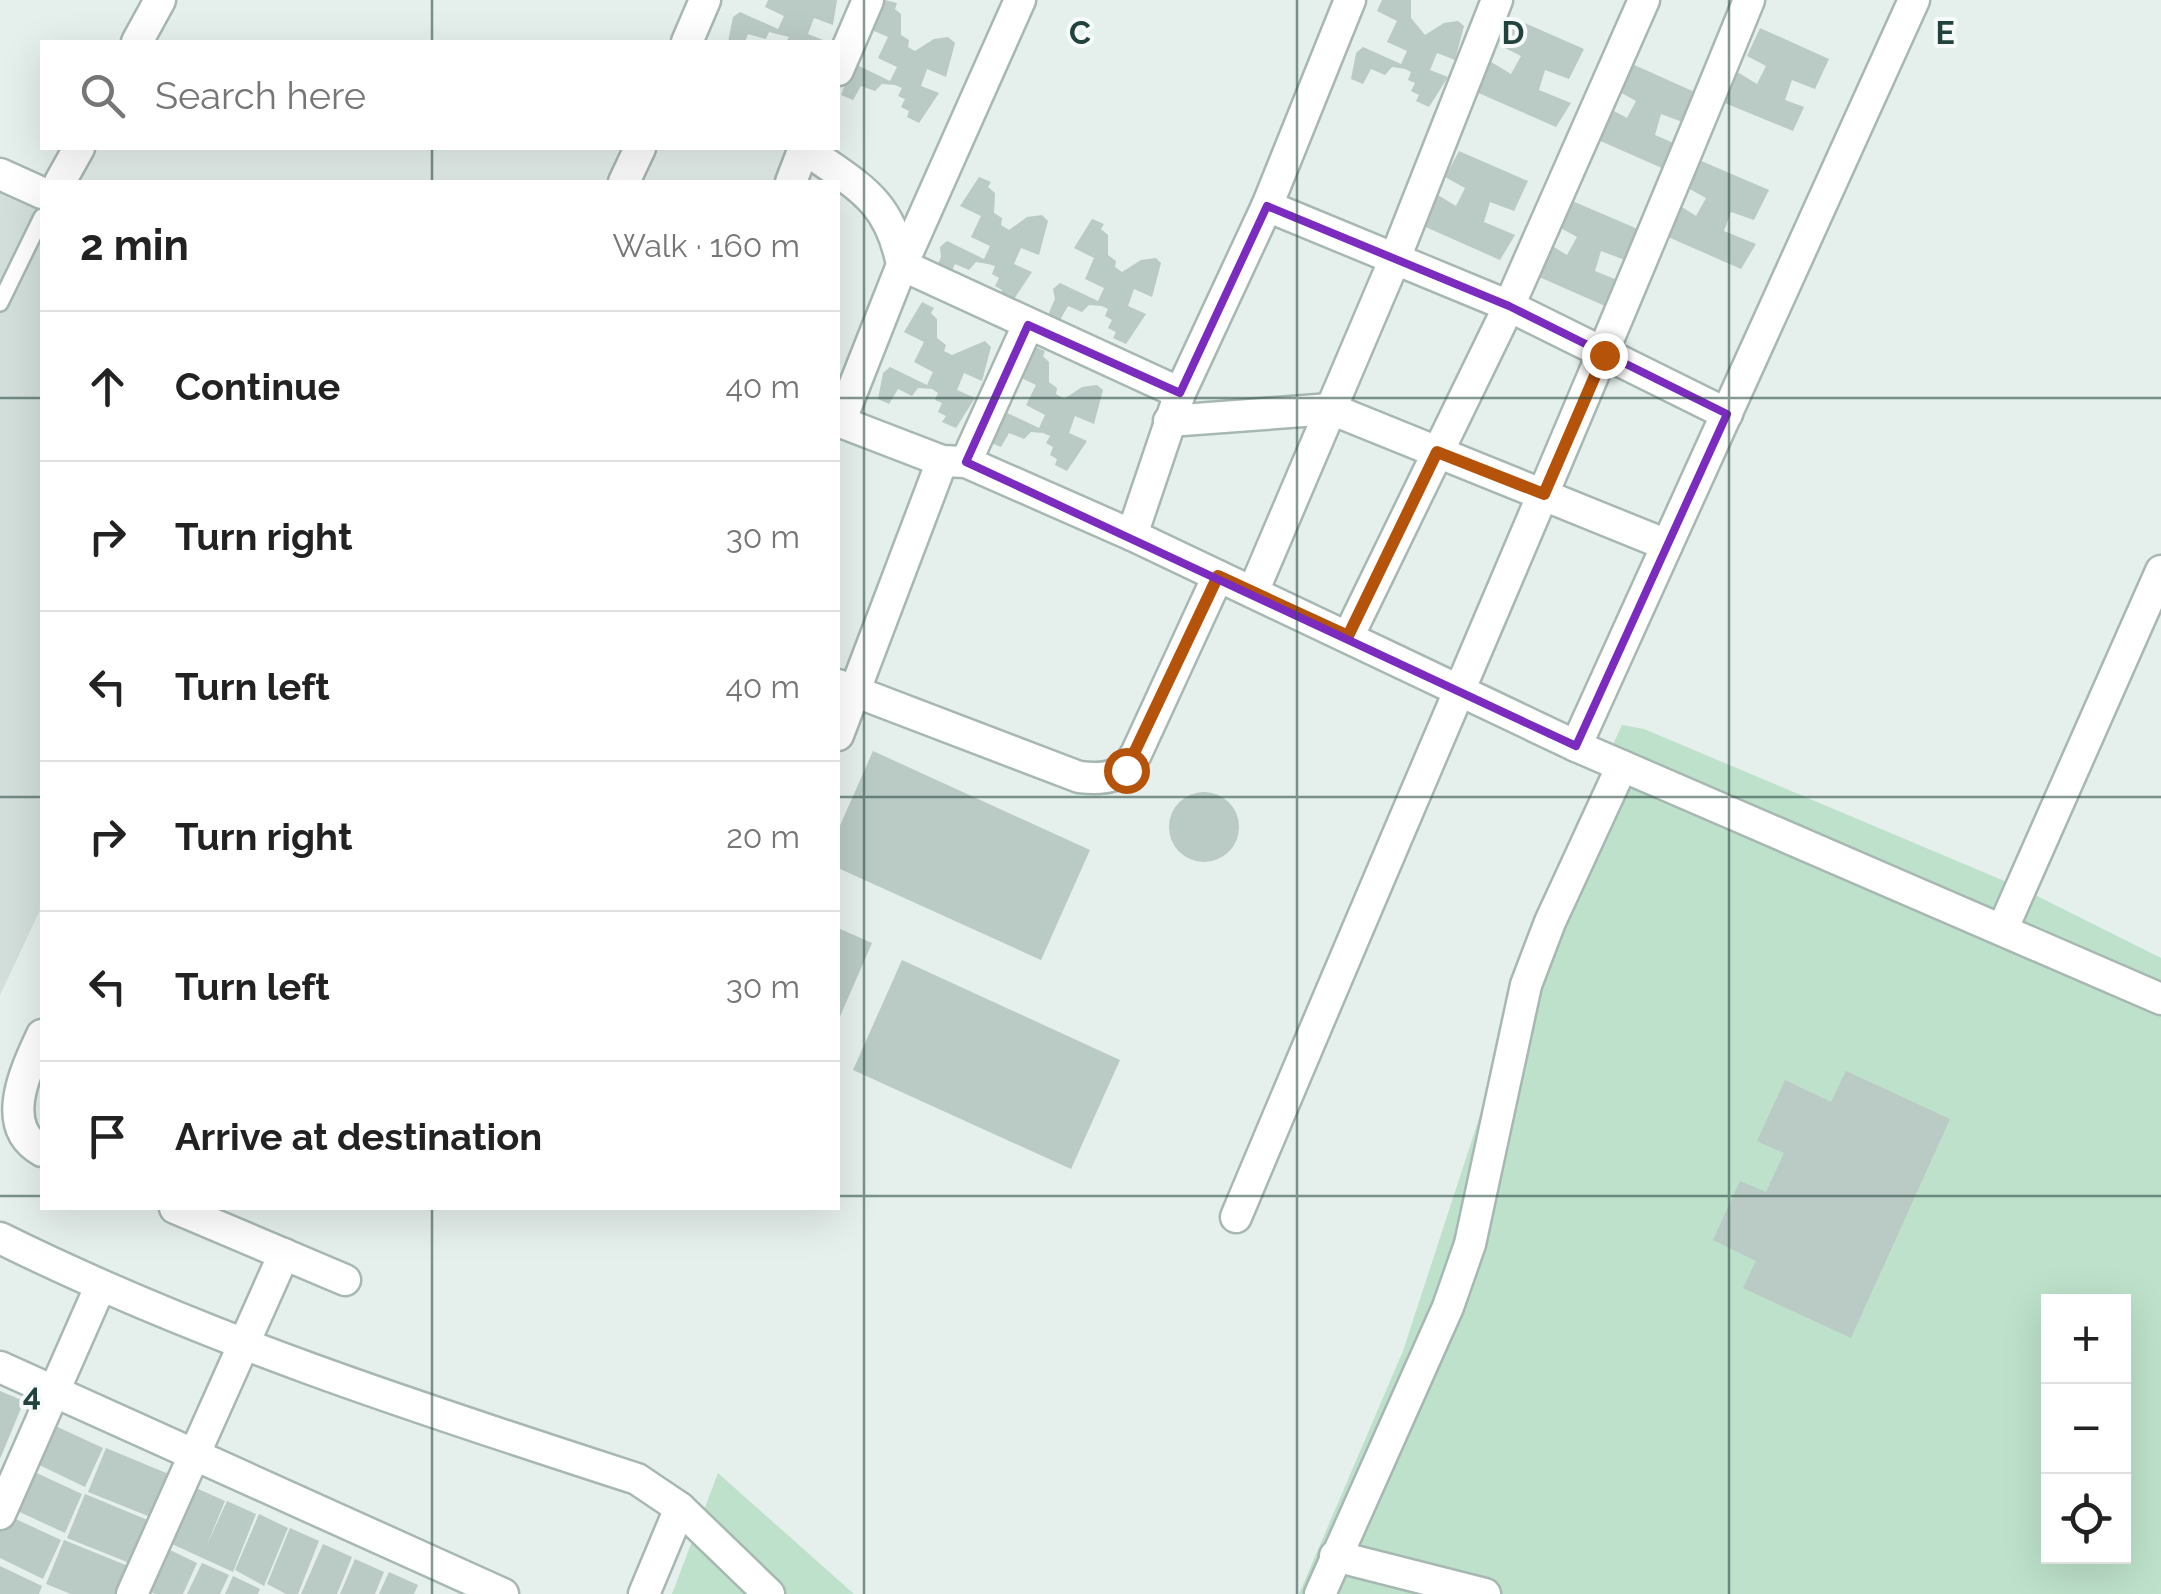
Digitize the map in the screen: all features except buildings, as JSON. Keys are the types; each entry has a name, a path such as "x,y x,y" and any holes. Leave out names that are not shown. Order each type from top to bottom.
{"street":[{"path":"138,40 160,0"},
{"path":"689,40 706,0"},
{"path":"840,65 868,0"},
{"path":"840,420 902,265 1020,0"},
{"path":"1132,535 1174,407 1267,206 1350,0"},
{"path":"1253,592 1394,262 1497,0"},
{"path":"1348,636 1509,306 1644,0"},
{"path":"1236,1217 1458,689 1604,355 1749,0"},
{"path":"1576,746 1911,1"},
{"path":"61,180 79,150"},
{"path":"625,180 639,150"},
{"path":"792,180 803,150"},
{"path":"807,150 883,207 896,232 902,265"},
{"path":"0,174 40,193"},
{"path":"1267,206 1394,262 1509,306 1726,414"},
{"path":"902,265 1028,326 1174,407 1330,409 1667,545"},
{"path":"840,723 846,688 954,462 1028,326"},
{"path":"840,422 954,462 1132,535 1576,746 2161,999"},
{"path":"2004,928 2161,571"},
{"path":"846,688 1079,777 1104,780 1126,770 1136,754 1218,576"},
{"path":"1320,1594 1448,1307 1470,1244 1526,985 1622,766"},
{"path":"40,1039 12,1097 10,1118 16,1135 40,1151"},
{"path":"179,1210 345,1280"},
{"path":"0,1238 100,1287 243,1345 637,1479 680,1508 769,1594"},
{"path":"132,1594 284,1254"},
{"path":"0,1514 100,1287"},
{"path":"0,1367 503,1594"},
{"path":"644,1594 680,1508"},
{"path":"1335,1556 1485,1594"}],"lane":[{"path":"0,303 40,221"}],"highlighted area":[{"path":"1267,206 1509,306 1727,414 1576,746 966,462 1028,325 1180,393"}],"shaded area":[{"path":"0,184 40,204 40,910 0,995"}],"green space":[{"path":"1622,725 1644,729 2021,888 2161,958 2161,1594 1299,1594 1403,1351 1574,828"},
{"path":"718,1473 854,1594 672,1594"}],"route":[{"path":"1126,770 1218,576 1348,636 1437,452 1544,494 1604,355"}]}
